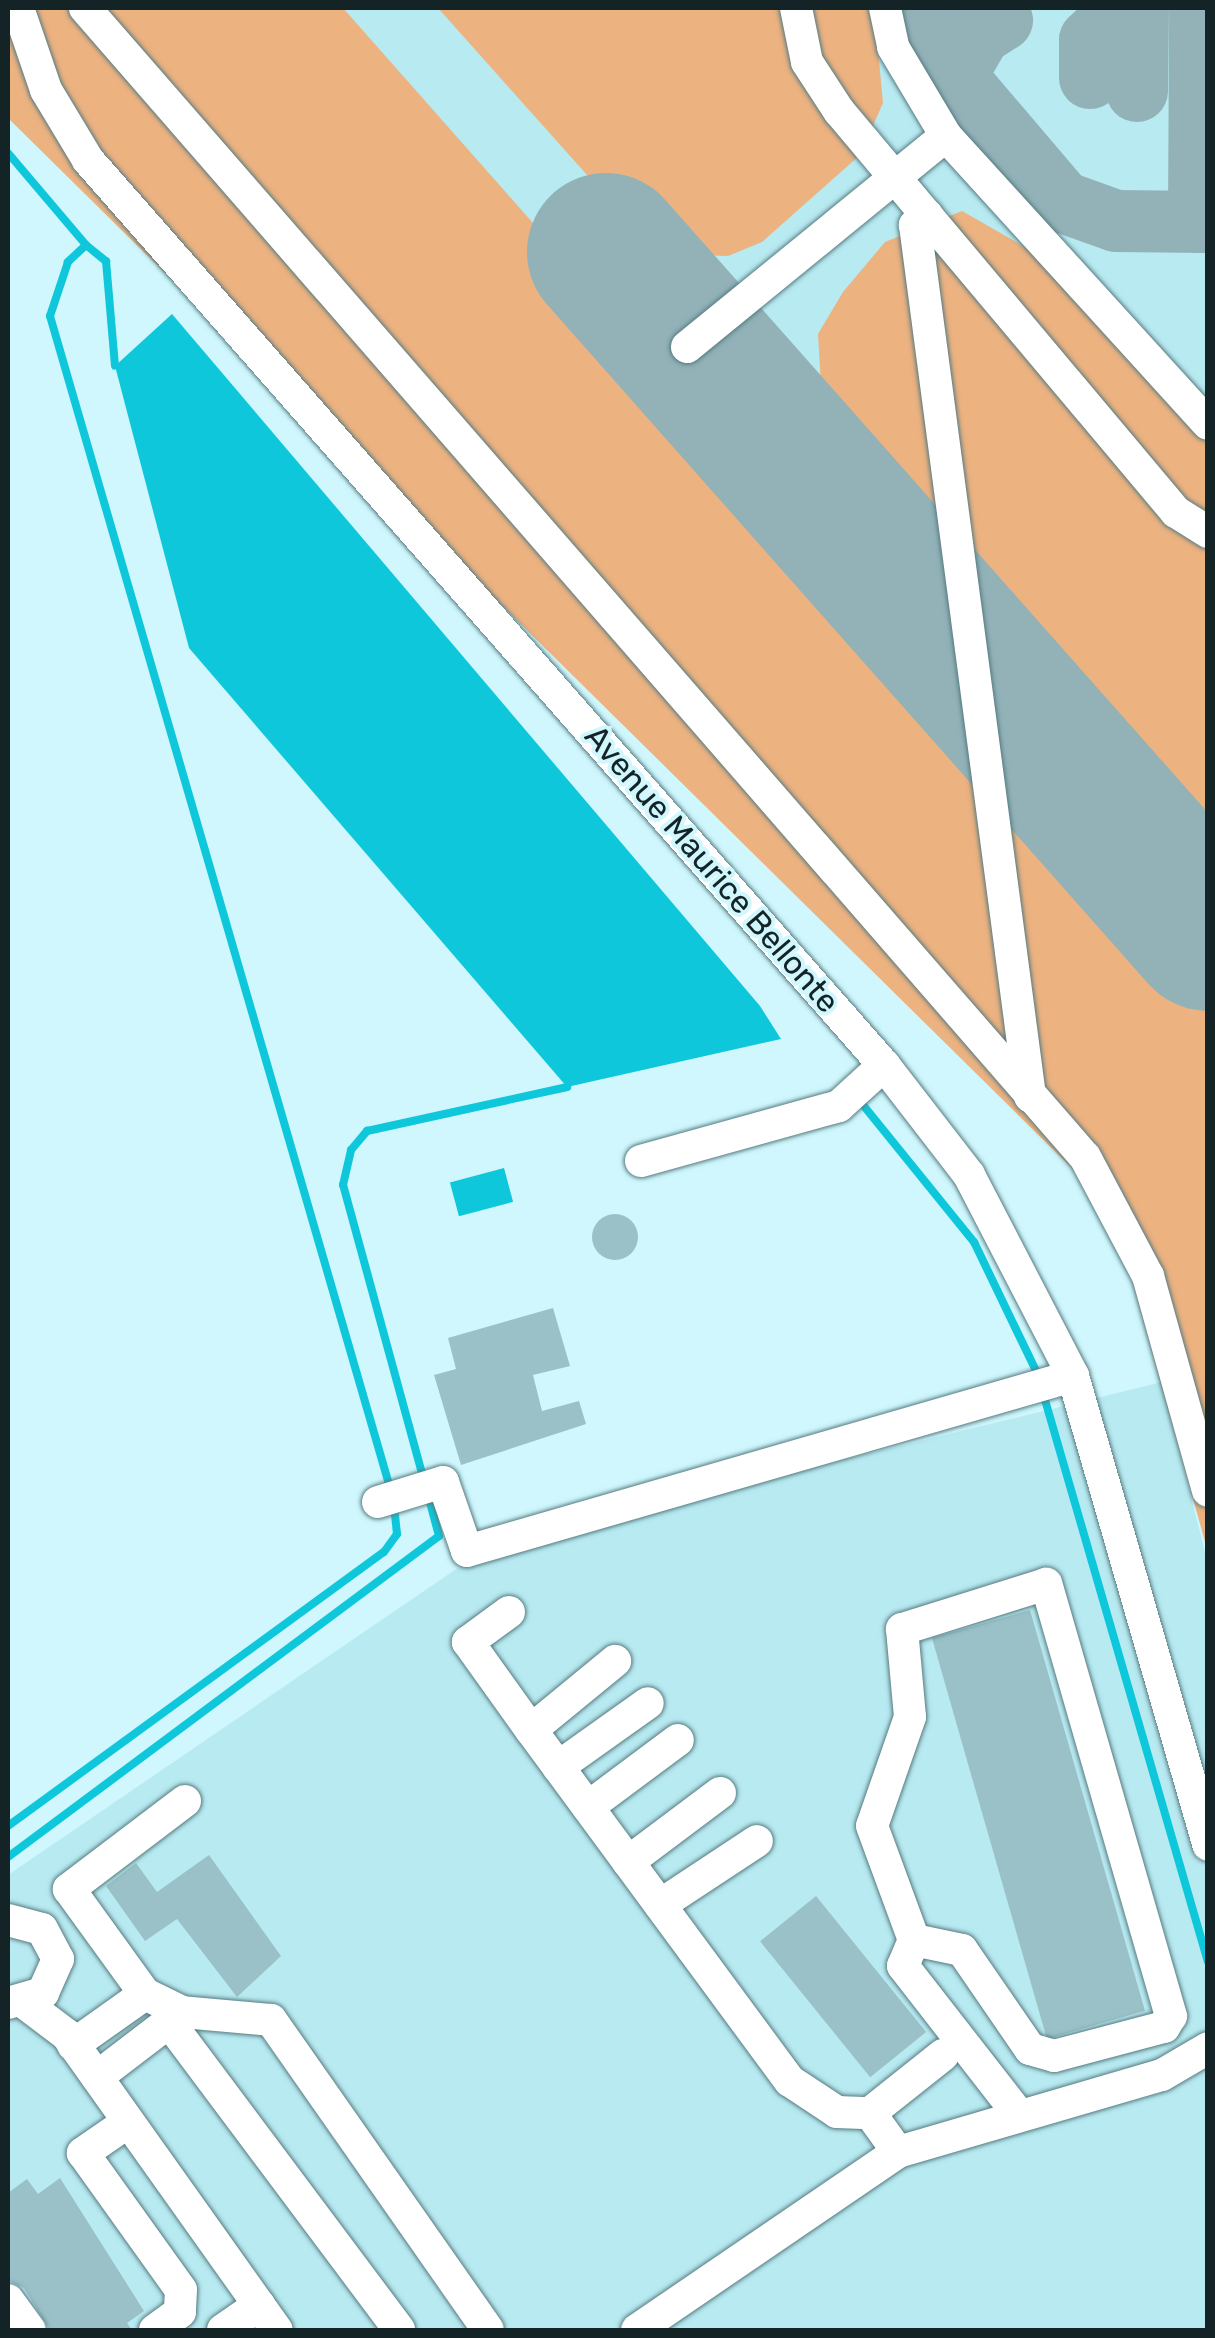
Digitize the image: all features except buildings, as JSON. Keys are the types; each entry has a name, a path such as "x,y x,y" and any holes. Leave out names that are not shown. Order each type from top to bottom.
{"street":[{"name":"Avenue Maurice Bellonte","path":"18,8 46,90 88,160 863,1084 970,1175 1052,1382 1208,1844"},
{"path":"86,8 1084,1157 1129,1232 1208,1492"},
{"path":"796,8 808,62 896,179 1176,512 1208,532"},
{"path":"885,8 893,47 946,136 1208,424"},
{"path":"688,348 946,136"},
{"path":"927,215 916,225 1030,1096"},
{"path":"642,1162 863,1084"},
{"path":"378,1502 443,1482 467,1551 1052,1382"},
{"path":"914,1940 962,1950 1030,2050 1054,2056 1164,2026 1170,2016 1046,1584 902,1628 910,1716 872,1826 914,1940 903,1966 1019,2115"},
{"path":"509,1612 468,1642 790,2082 837,2112 870,2112 942,2055"},
{"path":"530,1730 615,1661"},
{"path":"558,1767 648,1702"},
{"path":"588,1807 678,1740"},
{"path":"628,1862 720,1793"},
{"path":"185,1801 69,1889 144,1994 175,2017 399,2330"},
{"path":"660,1905 758,1841"},
{"path":"8,1920 33,1923 51,1938 52,1982 70,2040 268,2318 223,2330"},
{"path":"52,1982 17,2004 70,2040"},
{"path":"70,2040 144,1994"},
{"path":"97,2078 175,2017 271,2020 488,2330"},
{"path":"1162,2075 1208,2048"},
{"path":"637,2330 898,2152 1162,2075 1208,2073"},
{"path":"870,2112 898,2152"},
{"path":"128,2122 83,2154 181,2290 180,2312 155,2330"},
{"path":"8,2300 30,2330"}],"shaded area":[{"path":"8,8 343,8 1207,986 1207,1549 1123,1248 1085,1181 8,118"},
{"path":"61,8 1207,8 1207,1543 1174,1430 1208,1564 1207,2330 8,2330 8,1875 490,1546 1162,1382 1123,1248 1085,1181"},
{"path":"438,8 874,8 883,103 860,155 762,242 728,256 696,255 629,222"},
{"path":"962,211 1051,262 1207,435 1207,879 930,567 848,458 822,402 818,334 843,292 885,242"}],"water":[{"path":"172,314 760,1006 781,1039 567,1087 189,648 115,366"},
{"path":"504,1168 513,1202 459,1216 450,1182"}],"waterway":[{"path":"8,153 86,245 68,262 50,316 390,1488"},
{"path":"86,245 106,261 115,366"},
{"path":"423,1477 343,1185 351,1150 367,1131 567,1087"},
{"path":"859,1100 974,1242 1038,1375"},
{"path":"1043,1393 1208,1962"},
{"path":"8,1857 439,1536 428,1495"},
{"path":"8,1826 384,1552 397,1534 394,1507"}],"taxiway":[{"path":"931,8 942,60 1063,202 1116,221 1208,222"},
{"path":"1090,78 1090,40 1123,8"},
{"path":"1137,91 1138,8"},
{"path":"1199,222 1200,8"},
{"path":"955,77 980,34 1002,20"}],"runway":[{"path":"606,252 1208,932"}]}
